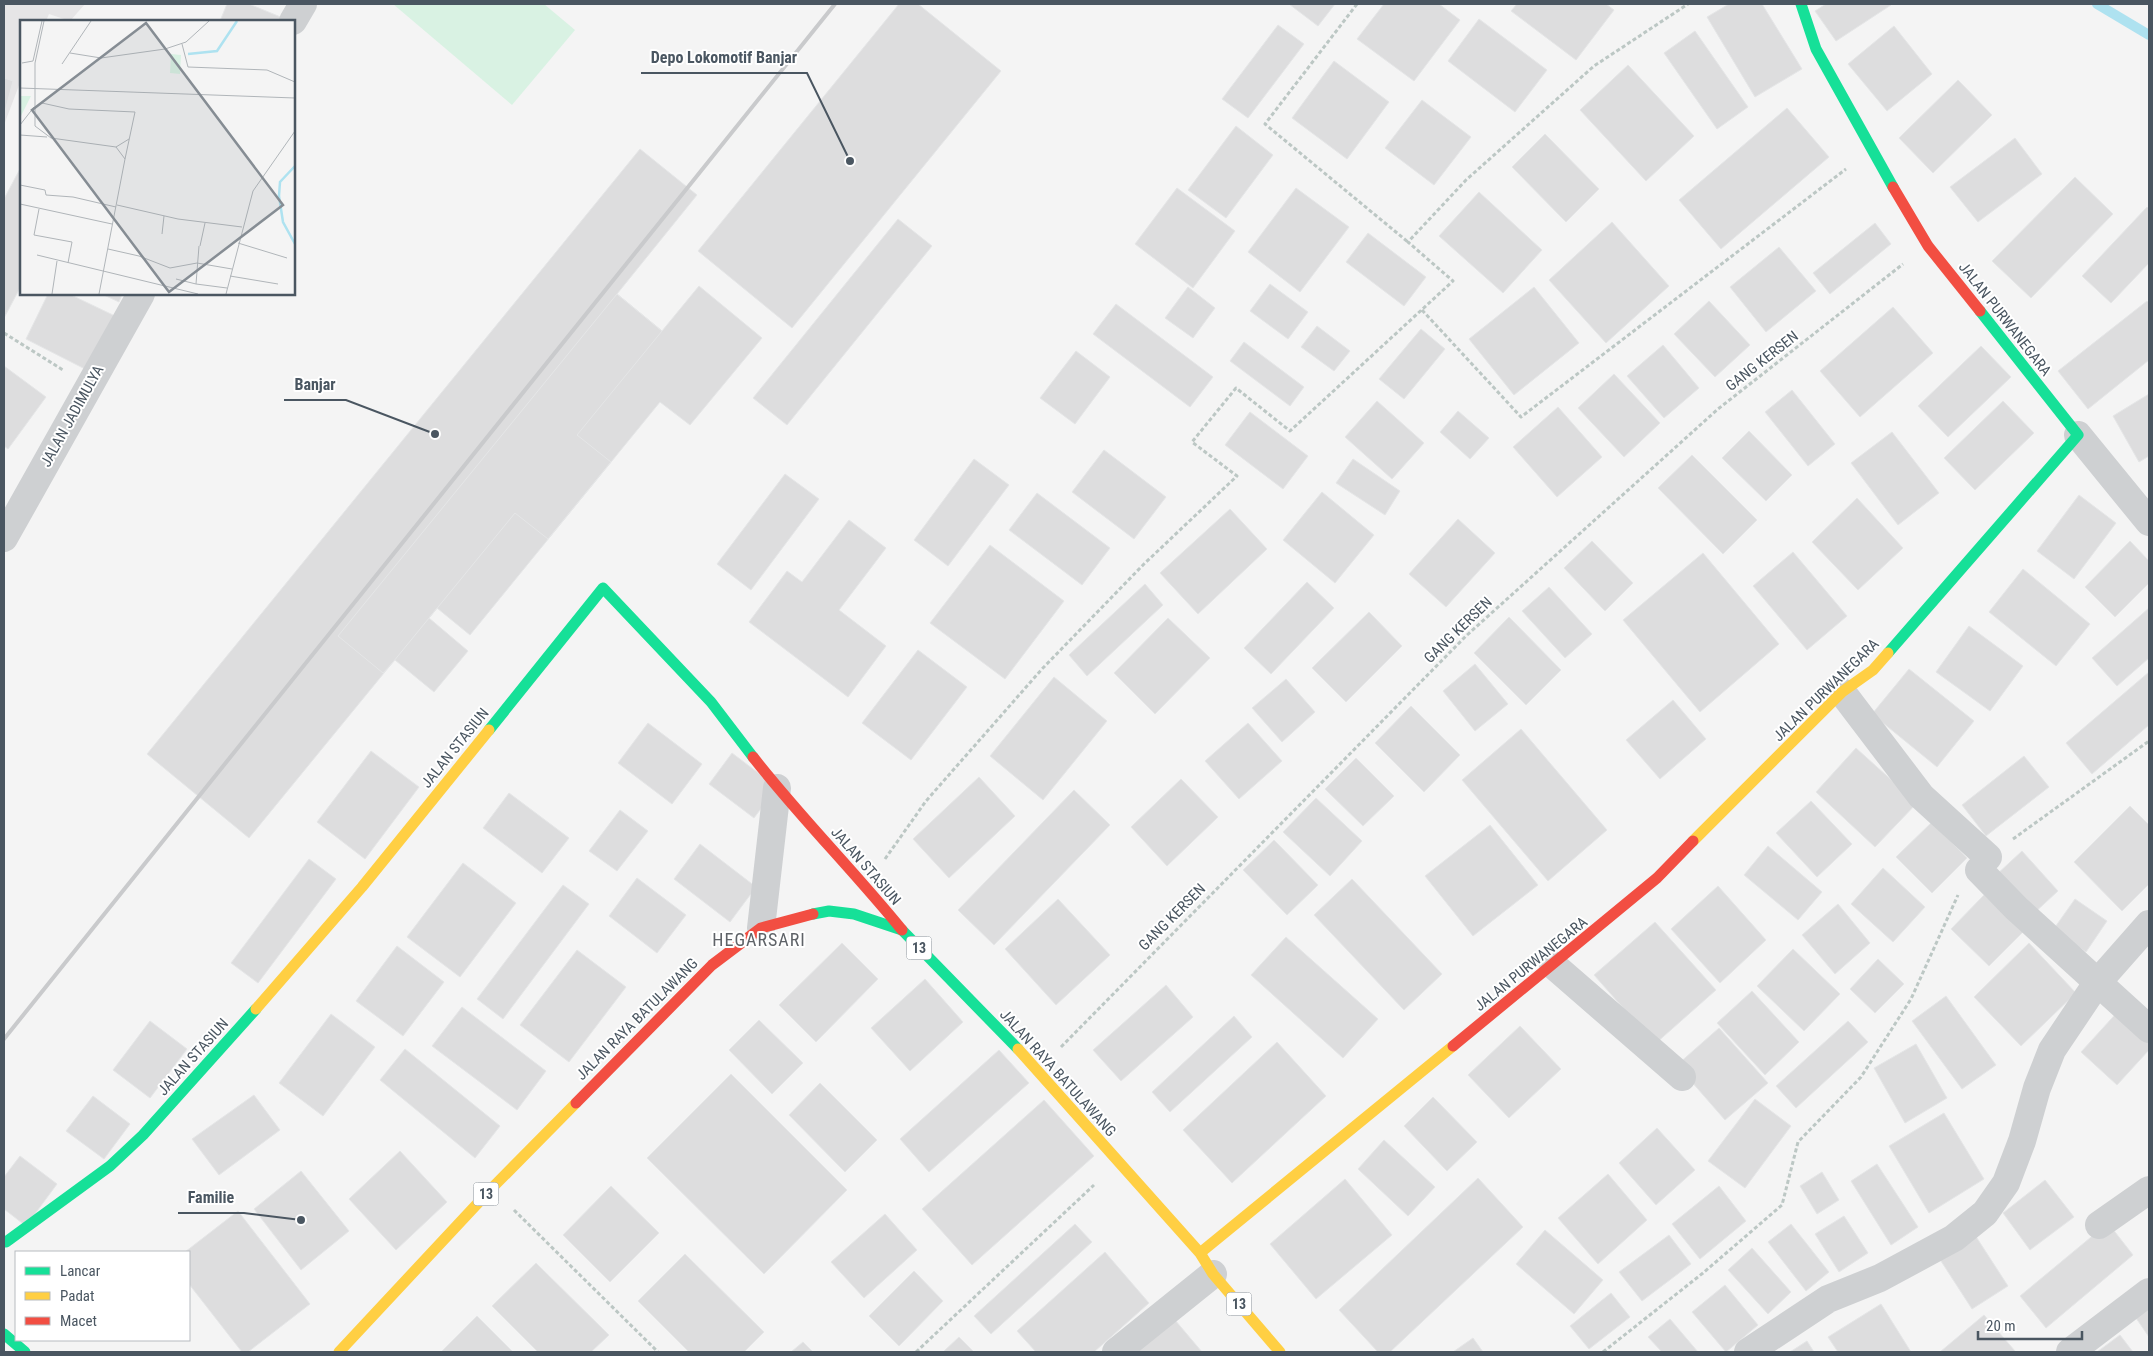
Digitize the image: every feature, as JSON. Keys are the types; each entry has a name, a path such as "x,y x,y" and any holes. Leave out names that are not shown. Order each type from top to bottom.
{"main road":[{"name":"JALAN PURWANEGARA","path":"1207,1264 1553,965 1657,878 1842,692 1873,670 2078,435 1928,246 1871,150 1816,49 1801,4"},
{"name":"JALAN STASIUN","path":"6,1242 110,1166 143,1135 202,1071 362,887 603,588 711,702 777,788 866,886 902,930"},
{"name":"JALAN RAYA BATULAWANG","path":"339,1352 492,1188 712,965 761,928 804,915 829,911 854,914 902,930 1039,1070 1207,1264 1280,1352"},
{"path":"4,1334 25,1352"}],"street":[{"path":"294,20 303,4"},
{"name":"JALAN JADIMULYA","path":"4,538 139,295"},
{"path":"2078,435 2149,522"},
{"path":"1842,692 1921,796 1983,863 2016,908 2149,1029"},
{"path":"761,928 777,788"},
{"path":"1748,1352 1828,1299 1880,1278 1954,1238 1985,1213 2006,1183 2022,1142 2037,1088 2052,1050 2098,983 2149,924"},
{"path":"1553,965 1682,1077"},
{"path":"2099,1224 2149,1190"},
{"path":"1116,1352 1207,1264"},
{"path":"2070,1352 2149,1292"}],"path":[{"path":"866,886 926,800 1042,669 1144,564 1237,476 1192,442 1236,388 1290,431 1453,281 1265,124 1357,4"},
{"path":"1408,242 1466,180 1594,66 1688,4"},
{"path":"1422,310 1521,417 1871,150"},
{"name":"GANG KERSEN","path":"1039,1070 1473,629 1718,409 1928,246"},
{"path":"4,333 89,386"},
{"path":"1603,1352 1703,1273 1782,1205 1798,1142 1861,1077 1911,999 1958,895 1983,863 2149,741"},
{"path":"916,1352 1118,1163"},
{"path":"492,1188 658,1352"}],"shaded area":[{"path":"4,4 85,4 71,20 49,14 46,20 20,20 20,83 4,125"}],"green space":[{"path":"393,4 544,4 575,30 512,105"}],"building":[{"path":"227,4 249,4 283,18 282,20 220,20"},
{"path":"899,4 918,4 1001,71 792,328 698,251"},
{"path":"1289,4 1335,4 1318,26"},
{"path":"1384,4 1439,4 1460,20 1414,81 1357,39"},
{"path":"1517,4 1606,4 1614,10 1576,60 1511,11"},
{"path":"1729,4 1762,4 1802,69 1755,97 1707,17"},
{"path":"1826,4 1891,5 1836,41 1815,11"},
{"path":"1479,19 1547,70 1515,112 1448,61"},
{"path":"1278,25 1304,44 1248,118 1222,99"},
{"path":"1894,26 1932,74 1887,111 1848,64"},
{"path":"1695,31 1748,107 1717,129 1664,53"},
{"path":"1334,61 1389,102 1347,159 1292,118"},
{"path":"1628,65 1694,136 1646,181 1580,110"},
{"path":"4,78 13,81 4,115"},
{"path":"1958,80 1992,115 1933,173 1899,138"},
{"path":"1422,100 1471,137 1434,185 1385,148"},
{"path":"1787,108 1829,157 1721,249 1679,200"},
{"path":"1236,126 1273,155 1226,218 1188,190"},
{"path":"1545,134 1599,189 1566,222 1512,167"},
{"path":"2015,138 2042,174 1978,222 1950,187"},
{"path":"640,149 697,195 617,294 662,331 577,435 611,462 548,539 515,513 249,838 147,754"},
{"path":"20,169 20,288 4,318 4,199"},
{"path":"2075,177 2113,214 2031,298 1992,261"},
{"path":"1177,188 1235,231 1193,288 1135,244"},
{"path":"1296,188 1349,227 1300,292 1248,252"},
{"path":"1479,192 1542,250 1503,293 1439,236"},
{"path":"2147,207 2149,209 2149,263 2111,303 2082,276"},
{"path":"898,219 932,246 787,425 753,398"},
{"path":"1612,222 1669,286 1606,343 1549,280"},
{"path":"1875,223 1891,244 1830,294 1813,273"},
{"path":"1368,233 1426,277 1404,306 1346,262"},
{"path":"1779,247 1816,291 1766,332 1730,287"},
{"path":"1270,284 1308,312 1288,339 1250,311"},
{"path":"699,286 762,338 690,425 660,402 470,635 437,608 429,618 468,651 434,692 395,660 383,673 338,636 617,294 662,331"},
{"path":"1188,287 1215,308 1193,338 1165,318"},
{"path":"1534,287 1579,343 1514,395 1469,339"},
{"path":"48,295 71,295 115,316 87,370 26,339"},
{"path":"104,295 122,295 119,302"},
{"path":"1709,301 1750,345 1715,377 1674,334"},
{"path":"2147,301 2149,303 2149,360 2088,409 2058,371"},
{"path":"1116,304 1213,377 1190,407 1093,334"},
{"path":"1893,307 1933,353 1860,417 1820,371"},
{"path":"1317,326 1350,351 1334,371 1301,347"},
{"path":"1421,329 1445,349 1404,399 1379,379"},
{"path":"1244,342 1304,387 1290,406 1230,361"},
{"path":"1663,345 1699,388 1664,418 1627,376"},
{"path":"1981,346 2011,377 1948,437 1918,406"},
{"path":"1076,351 1110,377 1075,424 1040,398"},
{"path":"4,366 46,397 8,449 4,446"},
{"path":"1614,374 1660,423 1624,457 1578,408"},
{"path":"1792,390 1835,444 1808,466 1765,412"},
{"path":"2149,394 2149,456 2139,462 2113,416"},
{"path":"1377,401 1424,443 1392,479 1345,437"},
{"path":"2003,401 2034,433 1975,490 1944,458"},
{"path":"1558,407 1602,457 1557,497 1513,447"},
{"path":"1458,411 1489,438 1470,459 1440,432"},
{"path":"1250,412 1308,456 1283,489 1225,445"},
{"path":"1749,431 1792,475 1766,501 1722,458"},
{"path":"1892,432 1939,493 1898,525 1851,463"},
{"path":"1104,450 1166,497 1134,539 1072,492"},
{"path":"1692,455 1757,520 1723,554 1658,488"},
{"path":"974,459 1009,485 948,566 914,540"},
{"path":"1353,459 1400,491 1385,515 1336,483"},
{"path":"785,474 819,499 751,590 717,564"},
{"path":"1322,492 1374,535 1335,583 1283,540"},
{"path":"1037,493 1110,548 1082,585 1009,530"},
{"path":"2079,495 2116,523 2074,579 2037,551"},
{"path":"1857,498 1903,548 1858,590 1812,542"},
{"path":"1230,509 1267,549 1198,614 1160,573"},
{"path":"1458,519 1495,553 1446,607 1409,574"},
{"path":"849,520 886,548 839,610 886,646 848,697 749,622 787,571 802,582"},
{"path":"1592,541 1633,583 1605,611 1564,568"},
{"path":"2130,541 2149,561 2149,583 2115,617 2085,587"},
{"path":"990,545 1064,601 1005,679 930,623"},
{"path":"1793,552 1847,616 1807,650 1753,586"},
{"path":"1703,553 1779,644 1700,712 1623,620"},
{"path":"2023,569 2090,624 2056,666 1989,612"},
{"path":"1307,582 1334,608 1271,674 1244,648"},
{"path":"1145,584 1163,605 1087,676 1069,655"},
{"path":"1549,587 1592,634 1565,658 1522,611"},
{"path":"2149,608 2149,658 2117,686 2092,658"},
{"path":"1369,612 1402,646 1346,702 1312,668"},
{"path":"1509,617 1561,670 1526,705 1474,653"},
{"path":"1168,618 1210,658 1155,714 1114,673"},
{"path":"1969,626 2023,666 1990,711 1936,672"},
{"path":"918,650 967,687 911,760 862,723"},
{"path":"1475,664 1508,704 1475,731 1443,691"},
{"path":"1909,669 1974,721 1937,767 1872,714"},
{"path":"2149,672 2149,725 2092,774 2066,743"},
{"path":"1054,677 1107,721 1043,800 990,756"},
{"path":"1286,679 1315,712 1282,742 1252,708"},
{"path":"1673,700 1706,739 1660,779 1626,740"},
{"path":"1411,706 1460,755 1424,792 1375,743"},
{"path":"648,723 702,764 672,804 618,763"},
{"path":"1248,723 1282,761 1239,799 1205,761"},
{"path":"1521,729 1607,830 1548,881 1462,780"},
{"path":"1856,748 1917,803 1875,847 1816,792"},
{"path":"371,751 419,787 365,859 317,822"},
{"path":"732,753 777,787 754,818 709,784"},
{"path":"2024,756 2049,787 1986,836 1962,805"},
{"path":"1356,758 1394,796 1363,826 1325,789"},
{"path":"979,777 1015,816 949,878 913,839"},
{"path":"1181,779 1218,817 1167,866 1131,827"},
{"path":"1074,790 1110,825 994,945 958,910"},
{"path":"509,793 569,838 542,873 483,828"},
{"path":"1316,798 1362,841 1330,876 1283,832"},
{"path":"1811,801 1852,844 1817,877 1776,833"},
{"path":"2130,806 2149,825 2149,884 2122,911 2074,862"},
{"path":"620,810 648,831 617,871 589,851"},
{"path":"1932,822 1967,858 1932,893 1896,857"},
{"path":"1490,825 1538,885 1473,936 1425,876"},
{"path":"1274,840 1318,885 1287,915 1243,870"},
{"path":"700,844 756,887 730,922 674,879"},
{"path":"1768,846 1822,892 1798,920 1744,875"},
{"path":"2022,851 2058,891 2031,916 1995,876"},
{"path":"309,859 336,879 258,983 231,963"},
{"path":"463,863 516,903 460,977 407,937"},
{"path":"1883,868 1925,907 1893,942 1851,904"},
{"path":"637,878 686,915 657,953 609,916"},
{"path":"1352,879 1442,974 1404,1010 1314,915"},
{"path":"563,885 589,904 503,1019 477,999"},
{"path":"1718,886 1766,940 1720,983 1671,929"},
{"path":"1984,895 2023,932 1989,966 1951,929"},
{"path":"1058,899 1110,955 1056,1005 1005,949"},
{"path":"2075,899 2107,921 2086,952 2053,930"},
{"path":"1838,904 1870,943 1835,974 1802,935"},
{"path":"1655,922 1716,990 1655,1044 1594,975"},
{"path":"1286,937 1378,1019 1343,1058 1251,975"},
{"path":"842,943 878,979 816,1042 779,1005"},
{"path":"2029,943 2076,993 2021,1046 1974,997"},
{"path":"397,946 444,982 403,1036 356,1001"},
{"path":"1793,949 1840,994 1804,1031 1757,986"},
{"path":"577,950 626,987 569,1062 520,1025"},
{"path":"1878,959 1904,984 1875,1013 1850,989"},
{"path":"925,979 963,1022 910,1071 871,1028"},
{"path":"1166,985 1193,1017 1121,1081 1093,1050"},
{"path":"1752,991 1799,1042 1765,1075 1717,1023"},
{"path":"1946,996 1996,1065 1962,1089 1912,1021"},
{"path":"462,1007 546,1071 517,1110 432,1046"},
{"path":"2122,1007 2149,1031 2149,1050 2117,1085 2081,1052"},
{"path":"331,1014 375,1047 323,1116 279,1083"},
{"path":"1234,1016 1252,1037 1170,1112 1152,1092"},
{"path":"759,1020 803,1063 772,1094 729,1050"},
{"path":"150,1021 187,1049 150,1098 113,1070"},
{"path":"1848,1021 1868,1042 1796,1108 1776,1086"},
{"path":"1520,1026 1561,1069 1509,1118 1468,1075"},
{"path":"1719,1028 1768,1083 1725,1120 1677,1065"},
{"path":"1277,1042 1326,1096 1232,1183 1183,1130"},
{"path":"1916,1044 1947,1098 1905,1123 1874,1068"},
{"path":"405,1049 500,1126 475,1158 380,1080"},
{"path":"999,1050 1029,1083 929,1172 900,1139"},
{"path":"731,1074 847,1190 764,1274 647,1158"},
{"path":"820,1083 877,1140 845,1172 789,1115"},
{"path":"254,1095 280,1130 219,1175 192,1139"},
{"path":"93,1096 130,1124 104,1159 66,1131"},
{"path":"1433,1097 1477,1142 1447,1171 1404,1126"},
{"path":"1755,1099 1791,1126 1745,1188 1708,1161"},
{"path":"1044,1100 1094,1156 972,1265 922,1209"},
{"path":"1944,1113 1984,1179 1929,1213 1889,1146"},
{"path":"1657,1128 1695,1170 1656,1205 1619,1163"},
{"path":"1384,1140 1435,1187 1408,1216 1358,1169"},
{"path":"400,1151 447,1202 396,1250 349,1199"},
{"path":"20,1156 57,1184 26,1226 4,1209 4,1177"},
{"path":"1877,1164 1918,1227 1891,1245 1851,1181"},
{"path":"301,1171 349,1231 301,1270 254,1209"},
{"path":"1822,1172 1839,1200 1817,1214 1800,1186"},
{"path":"1608,1174 1647,1220 1598,1264 1558,1218"},
{"path":"1478,1178 1523,1227 1390,1352 1378,1352 1339,1310"},
{"path":"1345,1179 1392,1235 1316,1299 1270,1244"},
{"path":"2045,1180 2074,1217 2030,1250 2003,1213"},
{"path":"611,1186 659,1233 610,1282 563,1235"},
{"path":"1719,1186 1746,1221 1700,1259 1672,1224"},
{"path":"238,1211 310,1304 248,1352 242,1352 190,1285 190,1251 186,1251"},
{"path":"885,1214 917,1250 864,1298 831,1262"},
{"path":"1844,1216 1868,1253 1839,1272 1815,1234"},
{"path":"2108,1223 2133,1255 2046,1328 2020,1296"},
{"path":"1075,1224 1092,1242 991,1334 974,1316"},
{"path":"1791,1224 1829,1272 1806,1291 1768,1242"},
{"path":"1545,1230 1603,1280 1574,1314 1516,1264"},
{"path":"1669,1235 1691,1264 1642,1301 1619,1272"},
{"path":"1975,1235 2008,1286 1972,1309 1939,1258"},
{"path":"1752,1248 1791,1292 1768,1314 1728,1270"},
{"path":"1105,1252 1149,1303 1094,1352 1036,1352 1017,1331"},
{"path":"685,1254 764,1332 744,1352 689,1352 638,1301"},
{"path":"536,1263 609,1335 591,1352 538,1352 492,1306"},
{"path":"914,1271 943,1301 899,1346 869,1316"},
{"path":"1725,1285 1758,1325 1726,1352 1692,1312"},
{"path":"1611,1293 1630,1317 1589,1349 1570,1326"},
{"path":"1881,1304 1911,1352 1838,1352 1828,1337"},
{"path":"2149,1308 2149,1337 2136,1318"},
{"path":"1984,1315 2014,1352 1940,1352"},
{"path":"477,1316 513,1352 441,1352"},
{"path":"1670,1319 1698,1352 1662,1352 1648,1337"},
{"path":"1175,1320 1202,1352 1136,1352"},
{"path":"2120,1335 2133,1352 2097,1352"},
{"path":"959,1337 974,1352 943,1352"},
{"path":"1473,1338 1483,1352 1453,1352"},
{"path":"1807,1341 1814,1352 1790,1352"},
{"path":"803,1342 813,1352 791,1352"}],"waterway":[{"path":"2097,4 2149,35"}],"railway":[{"path":"4,1039 835,4"}],"traffic: fast":[{"path":"1801,4 1816,49 1893,187"},
{"path":"1888,653 2078,435 1980,311"},
{"path":"489,730 603,588 711,702 753,757"},
{"path":"813,914 829,911 854,914 902,930 1018,1049"},
{"path":"6,1242 110,1166 143,1135 256,1009"},
{"path":"4,1334 25,1352"}],"traffic: slow":[{"path":"1693,841 1842,692 1873,670 1888,653"},
{"path":"256,1009 362,887 489,730"},
{"path":"1200,1253 1453,1046"},
{"path":"1018,1049 1200,1253 1213,1274 1280,1352"},
{"path":"339,1352 492,1188 576,1103"}],"traffic: jam":[{"path":"1893,187 1928,246 1980,311"},
{"path":"753,757 902,930"},
{"path":"1453,1046 1657,878 1693,841"},
{"path":"576,1103 712,965 761,928 813,914"}],"place":[{"name":"Depo Lokomotif Banjar","path":"850,161"},
{"name":"Banjar","path":"435,434"},
{"name":"Familie","path":"301,1220"}],"district":[{"name":"HEGARSARI","path":"759,940"}]}
